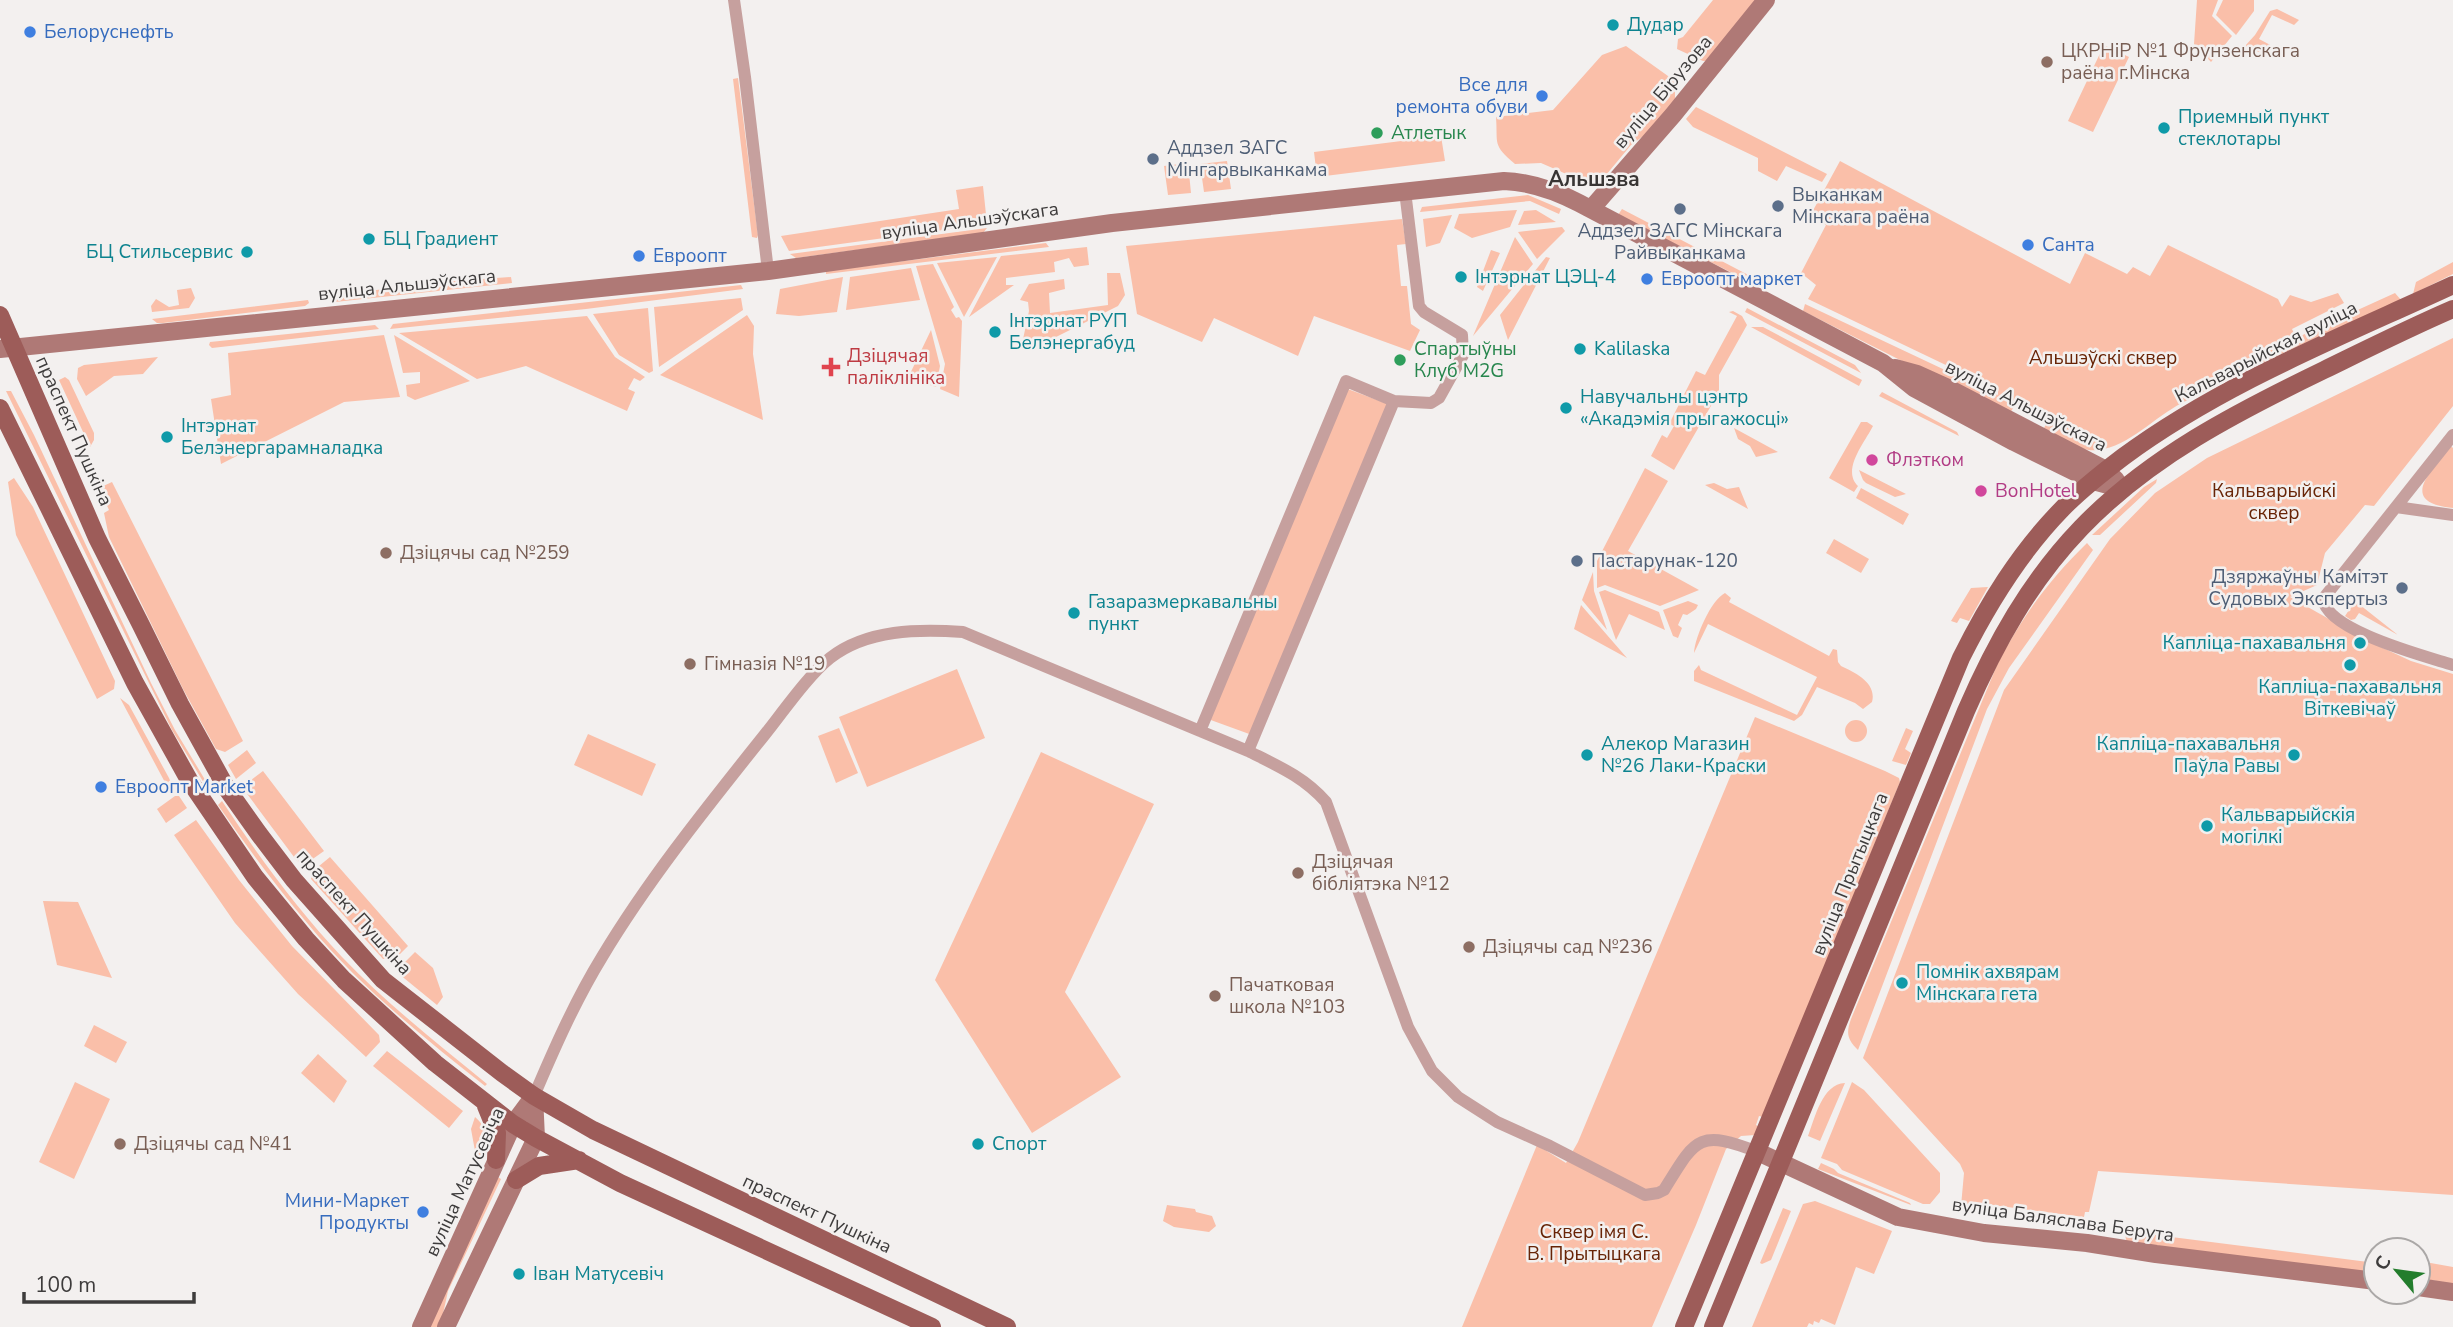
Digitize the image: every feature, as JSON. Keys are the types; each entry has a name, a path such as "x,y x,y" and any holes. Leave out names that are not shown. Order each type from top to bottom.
{"main road":[{"name":"вуліца Бірузова","path":"1591,209 1665,125 1766,0"},
{"name":"вуліца Альшэўскага","path":"5,347 768,271 1112,223 1504,181 1524,182 1560,193 1888,367 1917,374 1948,388 2123,489"},
{"name":"Кальварыйская вуліца","path":"2099,476 2166,426 2205,403 2453,285"},
{"name":"Кальварыйская вуліца","path":"2123,489 2246,407 2453,309"},
{"name":"праспект Пушкіна","path":"0,315 5,347 62,452 97,538 180,704 235,800 294,880 383,980 534,1096 593,1130 674,1171 1007,1327"},
{"path":"0,408 135,683 205,805 256,877 306,939 344,980 416,1047 513,1124 536,1138 620,1183 932,1327"},
{"name":"вуліца Прытыцкага","path":"1684,1327 1961,658 1983,615 2030,544 2064,507 2099,476"},
{"path":"1713,1327 1986,665 2004,631 2047,569 2082,527 2123,489"},
{"name":"вуліца Матусевіча","path":"421,1327 513,1124 534,1096"},
{"name":"вуліца Матусевіча","path":"446,1327 536,1138 534,1096"},
{"path":"483,1100 497,1133 496,1160"},
{"name":"вуліца Баляслава Берута","path":"1758,1152 1898,1217 1984,1233 2087,1243 2362,1279"},
{"path":"516,1180 539,1166 579,1160"},
{"path":"2432,1289 2453,1292"}],"street":[{"path":"734,0 768,271"},
{"path":"1200,731 1346,381 1394,401 1431,403 1439,398 1463,355 1462,335 1424,312 1419,306 1405,191"},
{"path":"1248,751 1394,401"},
{"path":"2453,435 2323,599 2326,610 2339,620 2387,645 2453,665"},
{"path":"2396,507 2453,515"},
{"path":"534,1096 554,1048 595,969 649,885 812,677 829,659 846,648 877,637 929,630 963,632 1248,751 1292,772 1311,786 1326,802 1408,1027 1433,1071 1458,1097 1497,1122 1645,1195 1664,1190 1688,1151 1702,1141 1720,1139 1758,1152"}],"green space":[{"path":"1713,0 1760,0 1707,61 1703,61 1677,49 1678,39 1683,37"},
{"path":"2197,0 2218,0 2212,16 2232,36 2211,62 2194,44"},
{"path":"2223,0 2254,0 2254,11 2236,35 2216,15"},
{"path":"2277,9 2299,20 2294,25 2272,15 2259,39 2276,48 2279,53 2268,56 2245,46 2270,11"},
{"path":"2104,45 2129,57 2093,132 2068,121"},
{"path":"1626,46 1675,81 1675,101 1650,131 1631,145 1596,187 1541,163 1515,164 1499,148 1496,117 1553,110 1602,55"},
{"path":"738,78 757,238 752,237 733,79"},
{"path":"1696,107 1827,174 1822,182 1786,166 1777,181 1758,171 1758,158 1693,127 1686,119"},
{"path":"1441,136 1445,161 1317,177 1314,152"},
{"path":"1227,161 1231,189 1204,192 1200,164"},
{"name":"Альшэўскі сквер","path":"1840,161 2070,284 2085,253 2127,274 2133,267 2150,276 2168,245 2278,299 2282,307 2290,295 2311,302 2338,293 2344,303 2292,329 2296,338 2395,293 2401,300 2209,389 2172,409 2121,443 2098,450 2084,449 2044,428 2049,419 2016,403 2009,415 1803,311 1805,304 1998,395 1998,390 1808,299 1816,285 1801,273 1826,225 1810,216"},
{"path":"1188,163 1191,193 1168,195 1164,166"},
{"path":"983,186 987,224 789,251 781,236 959,209 956,190"},
{"path":"1528,195 1561,209 1559,214 1530,201 1420,212 1422,207"},
{"path":"1622,209 1756,279 1754,284 1618,215"},
{"path":"1517,210 1510,227 1472,238 1454,228 1459,214"},
{"path":"1536,210 1556,222 1518,225 1524,211"},
{"path":"1452,215 1440,243 1426,247 1423,219"},
{"path":"1402,219 1406,244 1397,245 1401,286 1407,286 1411,324 1420,330 1410,351 1314,316 1298,356 1214,318 1202,342 1137,314 1126,246"},
{"path":"1562,227 1565,231 1537,259 1518,232"},
{"path":"987,228 983,233 796,258 790,254"},
{"path":"1515,237 1533,264 1473,336"},
{"path":"1046,243 1049,247 826,274 826,271"},
{"path":"1087,247 1089,265 1074,267 1069,258 1054,262 1055,272 1006,278 1006,285 1014,285 969,317 1001,256"},
{"path":"1491,250 1500,253 1483,291 1477,287"},
{"path":"997,257 964,317 937,263"},
{"path":"1546,257 1550,258 1508,340 1500,315"},
{"path":"2453,262 2453,274 2413,294 2416,282"},
{"path":"933,264 954,307 951,310 956,318 959,317 962,321 959,397 940,389 945,364 916,266"},
{"path":"911,268 920,300 846,310 850,277"},
{"path":"1107,273 1120,273 1125,295 1118,306 1032,349 1022,344 1029,311 1028,302 1020,300 1029,284 1064,279 1065,289 1049,293 1050,313 1108,305"},
{"path":"511,277 512,283 335,302 328,296 441,282"},
{"path":"843,277 837,312 799,316 776,314 780,289"},
{"path":"741,285 743,289 586,309 390,329 393,324"},
{"path":"191,288 195,298 189,308 152,312 151,306 156,299 169,307 179,305 177,290"},
{"path":"741,298 743,310 659,367 654,307"},
{"path":"308,300 309,303 305,306 163,323 152,319"},
{"path":"648,308 653,371 649,373 619,355 593,314"},
{"path":"1747,308 1855,365 1861,373 1745,312"},
{"path":"1733,311 1742,316 1747,325 1719,375 1719,392 1674,470 1651,456 1662,435 1667,438 1674,426 1669,424 1696,371 1705,375 1737,316 1729,312"},
{"path":"747,315 754,326 753,354 763,420 660,375"},
{"path":"587,316 615,357 645,377 640,381 634,378 628,389 635,392 627,411 526,366 477,379 399,333"},
{"path":"375,325 379,329 212,348 209,345 210,342"},
{"path":"1751,327 1763,327 1862,380 1859,386"},
{"path":"931,330 940,366 936,387 908,378"},
{"path":"384,335 400,397 344,402 221,464 211,399 231,395 228,353"},
{"path":"394,335 470,381 415,400 407,396 406,385 420,383 420,372 403,373"},
{"name":"Кальварыйскія могілкі","path":"2453,338 2453,406 2374,506 2365,505 2325,553 2317,585 2290,597 2368,641 2411,661 2453,674 2453,1195 2098,1171 2089,1212 2085,1212 2084,1217 1977,1203 1961,1206 1964,1173 1960,1164 1863,1058 2004,690 2110,539 2155,493 2207,458"},
{"path":"158,357 143,374 114,376 86,396 77,379 78,368 84,365"},
{"path":"65,377 69,380 94,433 90,447 59,380"},
{"path":"1345,388 1388,404 1252,735 1208,719"},
{"path":"6,391 11,391 34,435 175,730 213,793 210,793 172,730"},
{"path":"1882,392 1957,432 1959,436 1879,396"},
{"path":"1861,422 1873,426 1853,464 1853,479 1858,486 1854,492 1829,478"},
{"path":"1734,428 1778,452 1756,457 1750,446 1738,439"},
{"path":"2451,446 2453,508 2436,505 2422,493 2428,475"},
{"path":"1645,468 1668,481 1628,551 1699,590 1660,606 1605,585 1597,588 1597,561"},
{"path":"1859,470 1906,494 1895,497 1866,483"},
{"path":"14,478 33,507 115,681 114,689 97,699 16,535 8,482"},
{"path":"2157,479 2156,483 2100,535 2092,535 2144,487"},
{"path":"112,482 243,741 225,752 216,749 183,689 109,537 104,513 109,510 99,488"},
{"path":"1714,483 1727,489 1739,487 1748,509 1705,485"},
{"path":"1861,488 1909,514 1903,525 1856,498"},
{"path":"1834,539 1869,559 1861,573 1826,553"},
{"path":"2087,543 2093,550 2009,668 1987,709 1858,1050 1848,1036 1851,1019 1997,665 2037,600"},
{"path":"1593,572 1594,591 1607,630 1582,600"},
{"path":"1988,587 1969,621 1960,618 1957,623 1951,621 1971,588"},
{"path":"1605,590 1659,612 1665,630 1629,614 1616,640 1599,592"},
{"path":"1725,593 1731,598 1729,602 1829,656 1833,649 1837,650 1841,666 1859,675 1868,684 1873,695 1872,702 1863,709 1817,687 1802,715 1794,721 1694,681 1694,671 1699,665 1701,670 1797,715 1817,677 1708,624 1694,653 1705,620 1714,603"},
{"path":"1688,601 1698,605 1687,615 1683,614 1678,625 1682,628 1678,638 1673,636 1663,610"},
{"path":"2355,601 2398,635 2359,613 2351,620 2345,616"},
{"path":"1581,605 1627,658 1574,629"},
{"path":"957,669 985,738 867,787 839,717"},
{"path":"120,698 129,705 169,778 172,785 168,788"},
{"name":"Сквер імя С. В. Прытыцкага","path":"1755,717 1885,771 1899,778 1900,782 1763,1117 1759,1116 1756,1125 1759,1127 1755,1135 1741,1136 1726,1149 1652,1327 1462,1327 1537,1145 1566,1163 1578,1142"},
{"path":"1856,720 1864,723 1867,731 1864,739 1856,742 1848,739 1845,731 1848,723"},
{"path":"839,728 858,773 836,783 818,736"},
{"path":"1906,728 1913,731 1905,749 1911,753 1906,765 1892,761"},
{"path":"588,734 656,764 642,796 574,765"},
{"path":"247,750 256,763 236,779 228,765"},
{"path":"1041,752 1154,804 1065,992 1121,1077 1032,1133 935,980"},
{"path":"263,771 324,851 307,863 297,861 242,787"},
{"path":"179,796 187,808 166,823 157,809"},
{"path":"222,801 279,882 342,957 394,1007 487,1084 485,1086 392,1010 348,969 284,895 239,836 218,805"},
{"path":"196,820 239,880 292,946 379,1035 380,1042 366,1057 298,994 235,923 174,835"},
{"path":"330,857 408,946 396,958 383,959 311,879 313,871"},
{"path":"43,901 78,902 112,978 57,965"},
{"path":"415,952 433,968 443,997 437,1005 399,974 400,967"},
{"path":"94,1025 127,1042 116,1063 84,1046"},
{"path":"387,1051 463,1111 449,1128 373,1066"},
{"path":"318,1054 347,1081 334,1103 301,1073"},
{"path":"75,1082 110,1099 74,1179 39,1162"},
{"path":"1852,1082 1864,1090 1940,1173 1940,1192 1930,1204 1923,1204 1842,1170 1837,1164 1821,1158"},
{"path":"1845,1083 1820,1141 1808,1136 1825,1095 1830,1089"},
{"path":"475,1117 486,1136 482,1157 475,1151 471,1129"},
{"path":"1821,1163 1838,1173 1911,1205 1818,1169"},
{"path":"496,1176 501,1179 448,1291 441,1323 439,1327 427,1327"},
{"path":"1815,1201 1892,1231 1874,1274 1856,1267 1835,1325 1821,1319 1819,1323 1814,1321 1813,1325 1809,1323 1807,1327 1752,1327 1803,1204"},
{"path":"1167,1205 1195,1209 1196,1212 1212,1216 1216,1226 1209,1232 1174,1227 1163,1221"},
{"path":"1783,1208 1791,1211 1771,1260 1762,1264 1760,1263"},
{"path":"2124,1231 2362,1261 2362,1273 2127,1243"},
{"path":"2432,1263 2453,1267 2453,1284 2432,1280"}],"place":[{"name":"Дудар","path":"1613,25"},
{"name":"Белоруснефть","path":"30,32"},
{"name":"ЦКРНіР №1 Фрунзенскага раёна г.Мінска","path":"2047,62"},
{"name":"Все для ремонта обуви","path":"1542,96"},
{"name":"Приемный пункт стеклотары","path":"2164,128"},
{"name":"Атлетык","path":"1377,133"},
{"name":"Аддзел ЗАГС Мінгарвыканкама","path":"1153,159"},
{"name":"Выканкам Мінскага раёна","path":"1778,206"},
{"name":"Аддзел ЗАГС Мінскага Райвыканкама","path":"1680,209"},
{"name":"БЦ Градиент","path":"369,239"},
{"name":"Санта","path":"2028,245"},
{"name":"БЦ Стильсервис","path":"247,252"},
{"name":"Евроопт","path":"639,256"},
{"name":"Інтэрнат ЦЭЦ-4","path":"1461,277"},
{"name":"Евроопт маркет","path":"1647,279"},
{"name":"Інтэрнат РУП Белэнергабуд","path":"995,332"},
{"name":"Kalilaska","path":"1580,349"},
{"name":"Спартыўны Клуб M2G","path":"1400,360"},
{"name":"Дзіцячая паліклініка","path":"831,367"},
{"name":"Навучальны цэнтр «Акадэмія прыгажосці»","path":"1566,408"},
{"name":"Інтэрнат Белэнергарамналадка","path":"167,437"},
{"name":"Флэтком","path":"1872,460"},
{"name":"BonHotel","path":"1981,491"},
{"name":"Дзіцячы сад №259","path":"386,553"},
{"name":"Пастарунак-120","path":"1577,561"},
{"name":"Дзяржаўны Камітэт Судовых Экспертыз","path":"2402,588"},
{"name":"Газаразмеркавальны пункт","path":"1074,613"},
{"name":"Капліца-пахавальня","path":"2360,643"},
{"name":"Гімназія №19","path":"690,664"},
{"name":"Капліца-пахавальня Віткевічаў","path":"2350,665"},
{"name":"Алекор Магазин №26 Лаки-Краски","path":"1587,755"},
{"name":"Капліца-пахавальня Паўла Равы","path":"2294,755"},
{"name":"Евроопт Market","path":"101,787"},
{"name":"Кальварыйскія могілкі","path":"2207,826"},
{"name":"Дзіцячая бібліятэка №12","path":"1298,873"},
{"name":"Дзіцячы сад №236","path":"1469,947"},
{"name":"Помнік ахвярам Мінскага гета","path":"1902,983"},
{"name":"Пачатковая школа №103","path":"1215,996"},
{"name":"Дзіцячы сад №41","path":"120,1144"},
{"name":"Спорт","path":"978,1144"},
{"name":"Мини-Маркет Продукты","path":"423,1212"},
{"name":"Іван Матусевіч","path":"519,1274"}],"district":[{"name":"Альшэва","path":"1594,179"}],"park label":[{"name":"Кальварыйскі сквер","path":"2274,502"}]}
